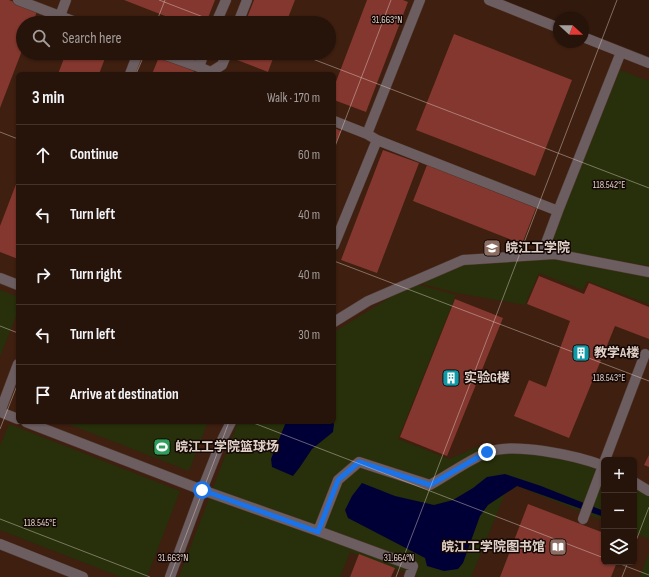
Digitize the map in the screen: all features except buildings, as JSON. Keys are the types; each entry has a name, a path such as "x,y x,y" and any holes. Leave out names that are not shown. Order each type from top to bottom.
{"street":[{"path":"18,0 60,16 66,0"},
{"path":"219,16 226,0"},
{"path":"241,16 247,0"},
{"path":"367,134 420,0"},
{"path":"489,0 553,26"},
{"path":"589,39 649,63"},
{"path":"542,254 621,52"},
{"path":"131,72 135,60"},
{"path":"179,60 210,72"},
{"path":"198,67 201,60"},
{"path":"213,72 222,65 224,60"},
{"path":"336,122 367,134 376,140 558,211"},
{"path":"336,240 376,140"},
{"path":"336,321 368,301 463,260 555,254 649,272"},
{"path":"0,278 16,284"},
{"path":"606,457 645,354"},
{"path":"16,369 0,412 16,418"},
{"path":"31,424 202,490 413,566 409,577"},
{"path":"170,577 202,490 221,442 230,424"},
{"path":"318,532 338,480 359,462 430,485 487,452 502,449 538,450 601,462"},
{"path":"582,519 601,471"},
{"path":"637,484 649,491"},
{"path":"0,544 83,577"}],"shaded area":[{"name":"皖江工学院","path":"0,0 489,0 553,26 553,48 589,48 589,44 649,63 649,577 0,577"},
{"path":"285,424 334,424 333,432 312,449 293,476 272,467 271,459"},
{"path":"505,474 541,486 601,510 601,516 517,486 488,505 480,516 463,563 458,569 444,571 427,566 425,558 348,518 345,510 352,496 362,483 395,496 434,505 453,500 473,488 487,477"}],"green space":[{"path":"620,70 649,81 649,266 556,250 547,250"},
{"path":"556,257 649,276 649,304 587,281 583,290 539,273 525,305 457,293 419,283 465,264"},
{"path":"416,284 456,295 398,439 449,459 477,447 512,443 552,448 601,462 601,520 517,486 505,494 471,577 419,577 350,552 340,577 179,577 237,424 336,424 336,331 394,295"},
{"path":"0,290 16,296 16,316 0,357"},
{"path":"9,424 180,491 147,577 121,577 0,530 0,446"},
{"name":"皖江工学院篮球场","path":"68,424 207,424 189,471"},
{"path":"637,480 649,486 649,539 637,534"},
{"path":"649,552 649,577 640,577"}],"place":[{"name":"皖江工学院","path":"492,248"},
{"name":"教学A楼","path":"581,353"},
{"name":"实验G楼","path":"451,378"},
{"name":"皖江工学院篮球场","path":"162,447"},
{"name":"皖江工学院图书馆","path":"558,547"}],"route":[{"path":"202,490 318,532 338,480 359,462 430,485 487,452"}]}
